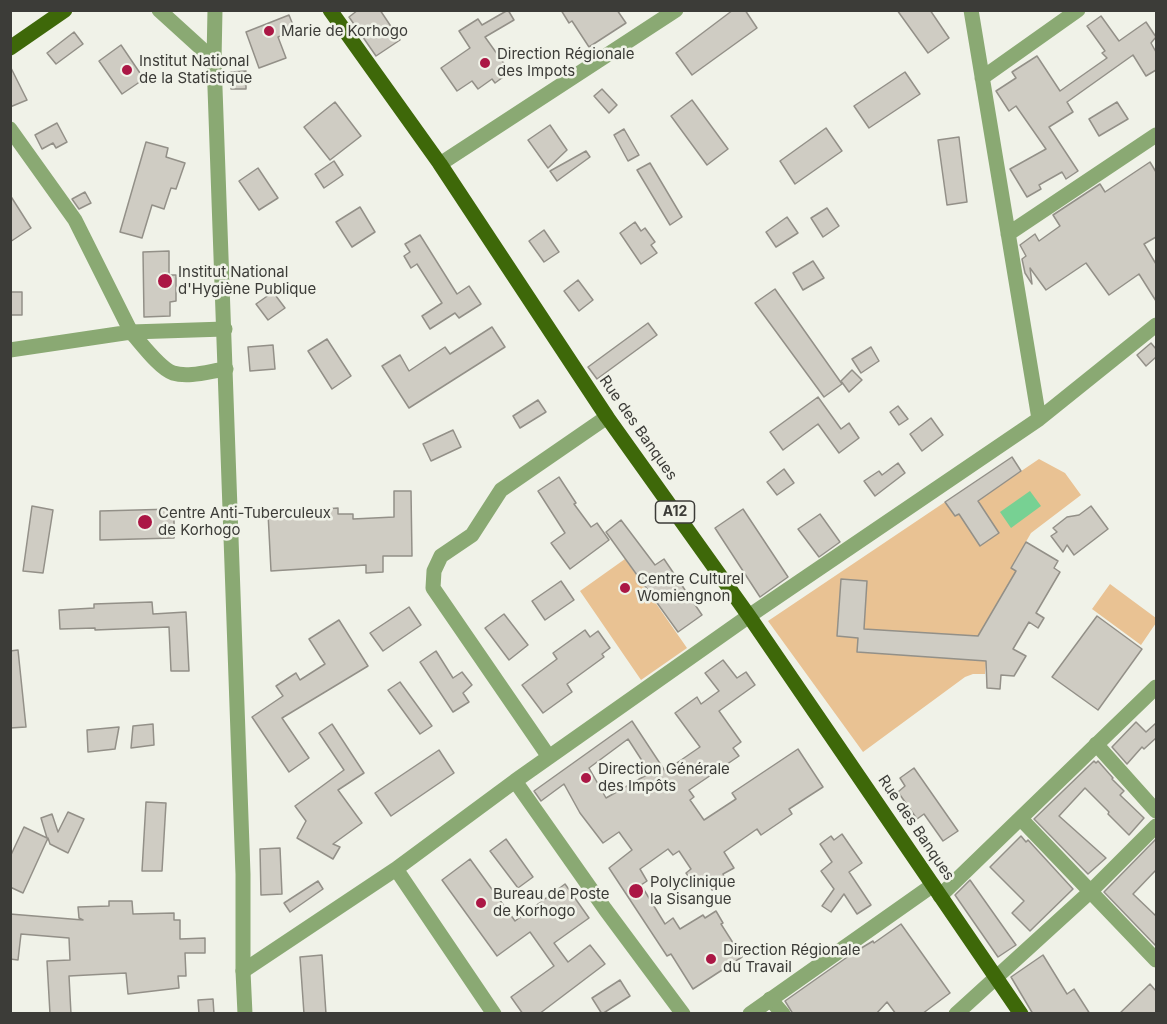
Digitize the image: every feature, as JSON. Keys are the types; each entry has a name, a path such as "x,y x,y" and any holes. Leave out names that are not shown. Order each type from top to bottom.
{"main road":[{"path":"10,48 65,10"},
{"name":"Rue des Banques","path":"330,10 440,164 608,417 749,615 1021,1014"}],"street":[{"path":"159,10 214,60"},
{"path":"215,10 214,60 243,874 245,1014"},
{"path":"440,164 676,10"},
{"path":"971,10 1039,419"},
{"path":"982,78 1078,10"},
{"path":"10,129 75,220 131,332 158,362 172,373 194,374 226,369"},
{"path":"1008,234 1156,135"},
{"path":"243,971 396,869 514,781 749,615 1039,419 1156,325"},
{"path":"10,350 131,332 225,329"},
{"path":"549,757 433,588 435,571 441,556 472,536 501,490 608,417"},
{"path":"750,1014 937,890 1021,819 1156,687"},
{"path":"1096,744 1156,811"},
{"path":"514,781 683,1014"},
{"path":"1021,819 1156,960"},
{"path":"956,1014 1091,891 1156,826"},
{"path":"396,869 494,1014"},
{"path":"770,999 783,1014"}],"shaded area":[{"path":"1039,459 1065,473 1081,495 1031,533 1011,568 1016,571 994,637 864,629 867,581 841,579 837,636 858,638 857,652 986,661 985,674 965,677 863,752 768,621 945,502 955,516"},
{"path":"1030,491 1041,506 1011,528 1000,512"},
{"path":"625,559 687,648 641,680 580,591"},
{"path":"1110,584 1156,618 1156,623 1141,645 1092,609"}],"building":[{"path":"358,10 380,10 400,40 376,56 349,17"},
{"path":"508,10 514,20 485,37 510,72 495,83 492,79 478,89 472,81 457,91 441,68 470,48 459,31 478,19 482,25"},
{"path":"561,10 617,10 626,23 589,47 572,21 569,23"},
{"path":"733,10 745,10 757,28 692,75 676,53"},
{"path":"897,10 930,10 949,38 928,53"},
{"path":"289,15 295,30 278,37 286,58 259,68 246,32"},
{"path":"1101,16 1119,41 1146,22 1156,37 1151,43 1156,52 1156,70 1146,76 1133,55 1067,102 1073,112 1049,127 1078,171 1066,179 1062,172 1039,185 1041,189 1027,197 1010,169 1046,149 1016,106 1009,111 996,91 1016,78 1012,72 1037,56 1060,91 1107,58 1102,53 1105,51 1087,26"},
{"path":"74,32 83,44 56,64 47,53"},
{"path":"121,45 144,79 122,94 99,61"},
{"path":"10,66 27,100 10,107"},
{"path":"246,71 246,89 231,89 231,72"},
{"path":"905,72 920,94 869,128 854,106"},
{"path":"602,89 617,105 609,113 594,96"},
{"path":"692,100 728,149 707,165 671,116"},
{"path":"335,102 361,136 330,160 304,127"},
{"path":"1117,102 1128,119 1099,136 1089,119"},
{"path":"57,123 67,142 56,148 53,143 42,149 35,135"},
{"path":"550,125 567,150 548,168 528,140"},
{"path":"826,128 842,151 795,184 780,161"},
{"path":"624,129 639,155 628,161 614,135"},
{"path":"959,137 967,202 947,205 938,140"},
{"path":"146,142 168,148 166,157 185,163 176,189 171,188 164,209 152,205 142,238 120,232"},
{"path":"586,151 590,157 557,181 550,171"},
{"path":"334,161 343,175 324,188 315,174"},
{"path":"1150,162 1156,172 1156,237 1144,244 1156,264 1156,301 1139,274 1109,295 1086,263 1046,290 1030,268 1032,284 1025,273 1022,259 1026,256 1020,245 1035,234 1039,241 1060,226 1053,215 1100,184 1105,192"},
{"path":"650,163 682,217 670,225 637,170"},
{"path":"258,168 278,198 259,210 239,181"},
{"path":"85,192 91,203 79,209 72,199"},
{"path":"10,195 31,228 10,242"},
{"path":"360,207 375,232 352,247 336,222"},
{"path":"827,208 839,226 823,237 811,218"},
{"path":"787,217 798,233 776,247 766,232"},
{"path":"635,222 641,231 645,228 655,242 651,245 657,253 641,264 620,233"},
{"path":"544,230 559,252 544,262 529,241"},
{"path":"420,235 457,294 469,286 481,304 459,318 455,313 430,329 422,316 442,303 417,264 411,268 404,256 410,252 405,244"},
{"path":"169,251 169,275 176,275 176,301 170,302 170,316 144,317 143,252"},
{"path":"813,261 824,278 803,290 793,273"},
{"path":"578,280 593,300 579,311 564,291"},
{"path":"775,289 842,384 824,397 755,303"},
{"path":"10,292 22,292 22,315 10,315"},
{"path":"273,292 285,308 268,320 256,304"},
{"path":"648,323 657,335 597,379 588,367"},
{"path":"492,327 505,347 409,408 382,366 400,355 409,371 445,347 450,354"},
{"path":"327,339 351,376 332,389 308,351"},
{"path":"1151,343 1156,349 1156,357 1146,366 1137,355"},
{"path":"273,345 275,369 250,371 248,347"},
{"path":"871,347 879,361 861,373 852,359"},
{"path":"852,370 862,380 849,392 841,381"},
{"path":"818,397 841,429 849,423 859,438 839,453 818,424 783,450 770,432"},
{"path":"538,400 546,412 520,428 513,416"},
{"path":"898,406 908,419 899,425 890,412"},
{"path":"931,418 943,435 922,451 910,434"},
{"path":"453,430 461,447 431,461 423,444"},
{"path":"1012,457 1021,471 978,501 999,533 980,546 959,514 955,516 945,502"},
{"path":"898,463 905,473 875,496 864,481 879,471 882,475"},
{"path":"784,469 794,483 777,495 767,482"},
{"path":"559,477 576,503 574,504 591,527 597,523 609,540 570,569 551,543 565,533 538,491"},
{"path":"394,491 411,491 412,556 383,556 383,572 366,573 366,565 271,571 268,513 338,508 338,514 353,514 353,519 394,517"},
{"path":"32,506 53,510 43,573 23,571"},
{"path":"1091,506 1108,529 1074,555 1067,545 1063,552 1051,536 1057,532 1053,528 1067,517 1079,515"},
{"path":"174,509 174,538 100,540 100,511"},
{"path":"743,509 788,577 760,597 715,528"},
{"path":"820,514 840,542 819,557 798,529"},
{"path":"621,520 655,565 664,559 702,615 678,632 606,532"},
{"path":"1026,542 1058,561 1054,568 1060,572 1036,613 1044,618 1038,628 1029,622 1013,649 1026,656 1014,676 1001,675 1000,689 987,688 986,661 857,652 858,638 837,636 841,579 867,581 864,629 978,636 1016,571 1011,568"},
{"path":"561,581 574,600 545,620 532,601"},
{"path":"152,602 153,614 186,612 189,671 171,671 169,627 60,629 59,610 94,608 94,604"},
{"path":"409,607 421,625 383,651 370,633"},
{"path":"504,614 528,645 509,660 485,628"},
{"path":"1097,616 1142,649 1098,710 1052,677"},
{"path":"339,620 368,666 282,718 309,758 289,772 252,717 283,696 276,686 296,673 300,680 325,664 309,639"},
{"path":"585,630 590,637 598,631 610,648 602,654 604,657 567,684 572,692 543,713 522,685 557,659 553,653"},
{"path":"18,650 26,727 10,728 10,651"},
{"path":"436,651 453,678 462,672 472,685 463,693 469,702 453,712 420,662"},
{"path":"723,660 737,678 746,672 755,685 719,711 741,742 733,748 739,756 689,790 694,797 690,800 704,820 736,799 732,793 798,749 823,787 789,809 792,814 761,835 757,829 724,852 734,868 723,874 726,881 712,890 706,879 695,886 686,873 691,869 679,851 673,855 668,849 640,869 647,881 641,885 665,924 673,918 680,929 703,915 705,918 716,911 723,923 721,924 742,957 693,989 671,954 667,956 609,868 632,850 619,832 603,843 580,813 564,784 541,801 534,791 632,721 665,771 700,747 675,713 697,697 701,704 719,691 705,673","holes":["628,739 650,773 606,798 589,768"]},
{"path":"400,682 432,726 420,734 388,690"},
{"path":"1136,722 1146,732 1156,723 1156,738 1144,749 1142,747 1127,764 1112,747"},
{"path":"153,724 154,745 131,748 133,726"},
{"path":"332,724 364,773 338,790 362,823 333,844 340,847 333,859 297,838 306,821 295,806 344,770 319,733"},
{"path":"119,727 115,749 88,752 87,730"},
{"path":"439,750 454,773 391,816 375,793"},
{"path":"1094,761 1096,763 1098,761 1113,778 1124,791 1120,795 1144,818 1129,835 1085,788 1059,816 1106,858 1088,874 1034,819"},
{"path":"914,768 958,831 943,841 924,814 917,819 898,792 905,786 900,778"},
{"path":"146,802 166,803 162,871 142,871"},
{"path":"68,812 84,819 68,853 50,844 48,838 23,893 10,887 10,857 24,827 47,838 41,818 52,814 58,832"},
{"path":"842,834 862,863 849,872 871,905 857,914 844,894 831,912 822,906 834,889 821,871 832,862 820,844 831,836 834,840"},
{"path":"1021,836 1026,842 1028,840 1073,889 1030,931 1012,913 1024,901 990,867"},
{"path":"506,839 533,877 518,888 490,851"},
{"path":"1156,839 1156,870 1133,894 1156,916 1156,946 1104,892"},
{"path":"280,848 282,894 261,895 260,849"},
{"path":"470,859 515,921 565,884 589,918 554,943 568,962 590,945 605,964 539,1014 523,1014 511,997 554,966 530,932 497,956 442,880"},
{"path":"970,880 1016,945 998,957 955,895"},
{"path":"318,881 323,889 290,912 284,903"},
{"path":"109,901 132,901 133,914 174,913 174,920 180,920 180,939 205,938 205,953 185,953 186,976 178,976 179,988 128,994 126,973 69,976 71,1014 50,1014 47,961 70,960 69,938 21,934 18,960 10,959 10,914 83,920 79,918 78,907 109,906"},
{"path":"901,924 950,993 922,1014 896,1014 887,1002 876,1014 793,1014 785,1001 853,953 873,941 874,943"},
{"path":"322,955 326,1014 304,1014 300,957"},
{"path":"1043,955 1067,994 1074,989 1090,1014 1033,1014 1011,977"},
{"path":"620,980 630,996 602,1014 592,998"},
{"path":"1150,984 1156,991 1156,1014 1119,1014"},
{"path":"213,999 214,1014 199,1014 198,1000"}],"place":[{"name":"Marie de Korhogo","path":"269,31"},
{"name":"Direction Régionale des Impots","path":"485,63"},
{"name":"Institut National de la Statistique","path":"127,70"},
{"name":"Institut National d'Hygiène Publique","path":"165,281"},
{"name":"Centre Anti-Tuberculeux de Korhogo","path":"145,522"},
{"name":"Centre Culturel Womiengnon","path":"625,588"},
{"name":"Direction Générale des Impôts","path":"586,778"},
{"name":"Polyclinique la Sisangue","path":"636,891"},
{"name":"Bureau de Poste de Korhogo","path":"481,903"},
{"name":"Direction Régionale du Travail","path":"711,959"}]}
